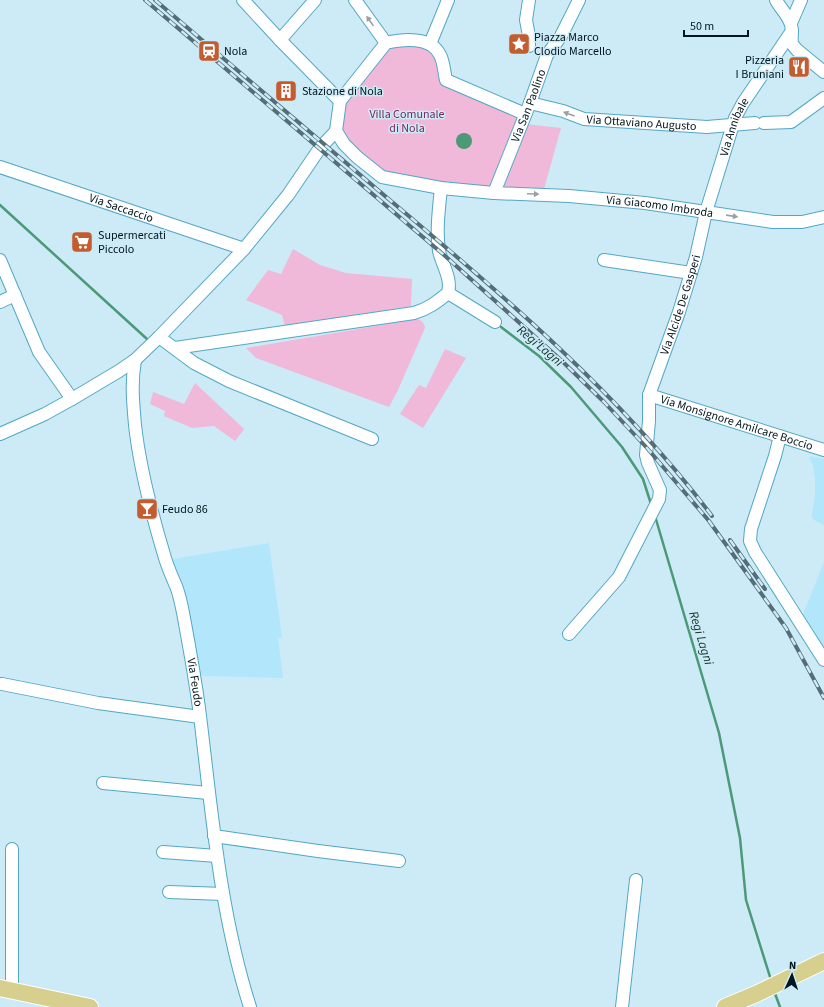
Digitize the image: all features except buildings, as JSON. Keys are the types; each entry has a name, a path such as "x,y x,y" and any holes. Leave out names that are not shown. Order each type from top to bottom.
{"main road":[{"path":"725,1007 756,994 824,961"},
{"path":"6,989 90,1007"}],"street":[{"path":"243,0 280,40 340,100"},
{"path":"280,40 315,0"},
{"path":"355,0 386,43"},
{"path":"0,433 45,414 119,371 135,360 159,338 244,249 288,195 320,148 336,131 340,100 386,43 397,40 414,40 430,44 448,0"},
{"path":"529,0 526,20 529,46"},
{"name":"Via San Paolino","path":"494,193 547,55 561,36 579,0"},
{"path":"776,0 792,27 792,44 797,50 824,72"},
{"name":"Via Annibale","path":"706,212 733,124 743,103 792,27 801,0"},
{"name":"Via Ottaviano Augusto","path":"430,44 441,56 446,80 527,109 564,111 584,119 707,127 733,124 791,122 824,98"},
{"name":"Via Giacomo Imbroda","path":"336,131 344,144 357,157 382,177 441,188 494,193 603,198 773,222 802,222 824,217"},
{"name":"Via Saccaccio","path":"0,167 244,249"},
{"path":"175,348 414,313 434,304 448,293 449,282 442,263 439,246 439,209 441,188"},
{"name":"Via Alcide De Gasperi","path":"569,634 619,577 659,499 660,490 646,455 649,421 649,395 679,312 696,257 706,212"},
{"path":"0,260 39,352 72,399"},
{"path":"604,260 691,273"},
{"path":"448,293 495,322"},
{"path":"0,302 15,295"},
{"path":"159,338 194,363 229,381 372,439"},
{"name":"Via Feudo","path":"135,360 131,388 138,448 143,475 161,544 181,604 200,717 208,793 223,894 234,949 250,1007"},
{"path":"119,371 131,388"},
{"name":"Via Monsignore Amilcare Boccio","path":"649,395 824,450"},
{"path":"780,436 751,529 750,541 755,552 824,660"},
{"path":"2,684 98,703 200,717"},
{"path":"103,783 208,793"},
{"path":"214,836 399,861"},
{"path":"6,989 12,849"},
{"path":"164,852 217,856"},
{"path":"622,1007 636,880"},
{"path":"169,892 223,894"}],"shaded area":[{"path":"461,133 467,133 472,138 470,147 467,149 461,149 456,144 456,138"},
{"path":"810,456 824,459 824,525 814,520 812,517 815,496 815,479 813,465 809,458"},
{"path":"269,543 282,637 278,638 283,678 203,676 197,671 189,611 173,559"},
{"path":"824,562 824,652 802,617"}],"green space":[{"name":"Villa Comunale di Nola","path":"406,43 433,49 446,81 524,115 493,190 393,175 376,169 347,138 342,130 346,103 386,47"},
{"path":"525,124 561,128 544,189 499,188"},
{"path":"293,249 320,265 346,273 412,279 411,306 285,326 282,315 246,300 268,270 281,274"},
{"path":"417,319 422,322 425,328 389,407 256,358 246,348"},
{"path":"445,349 466,358 423,428 400,414 419,385 426,388"},
{"path":"195,383 244,429 235,441 214,426 192,428 164,416 165,411 150,404 153,392 184,404"}],"waterway":[{"path":"0,205 147,339"},
{"name":"Regi Lagni","path":"501,327 539,356 571,387 622,447 643,479 651,504"},
{"name":"Regi Lagni","path":"655,516 719,733 740,838 746,900 771,980"},
{"name":"Regi Lagni","path":"774,991 780,1007"}],"railway":[{"path":"145,0 444,255 562,361 604,402 647,448 709,521 786,628 824,698"},
{"path":"155,0 516,308 558,347 639,428 712,516"},
{"path":"730,540 765,589"}],"place":[{"name":"Piazza Marco Clodio Marcello","path":"519,44"},
{"name":"Nola","path":"209,51"},
{"name":"Pizzeria I Bruniani","path":"799,67"},
{"name":"Stazione di Nola","path":"286,91"},
{"name":"Supermercati Piccolo","path":"82,242"},
{"name":"Feudo 86","path":"147,509"}]}
